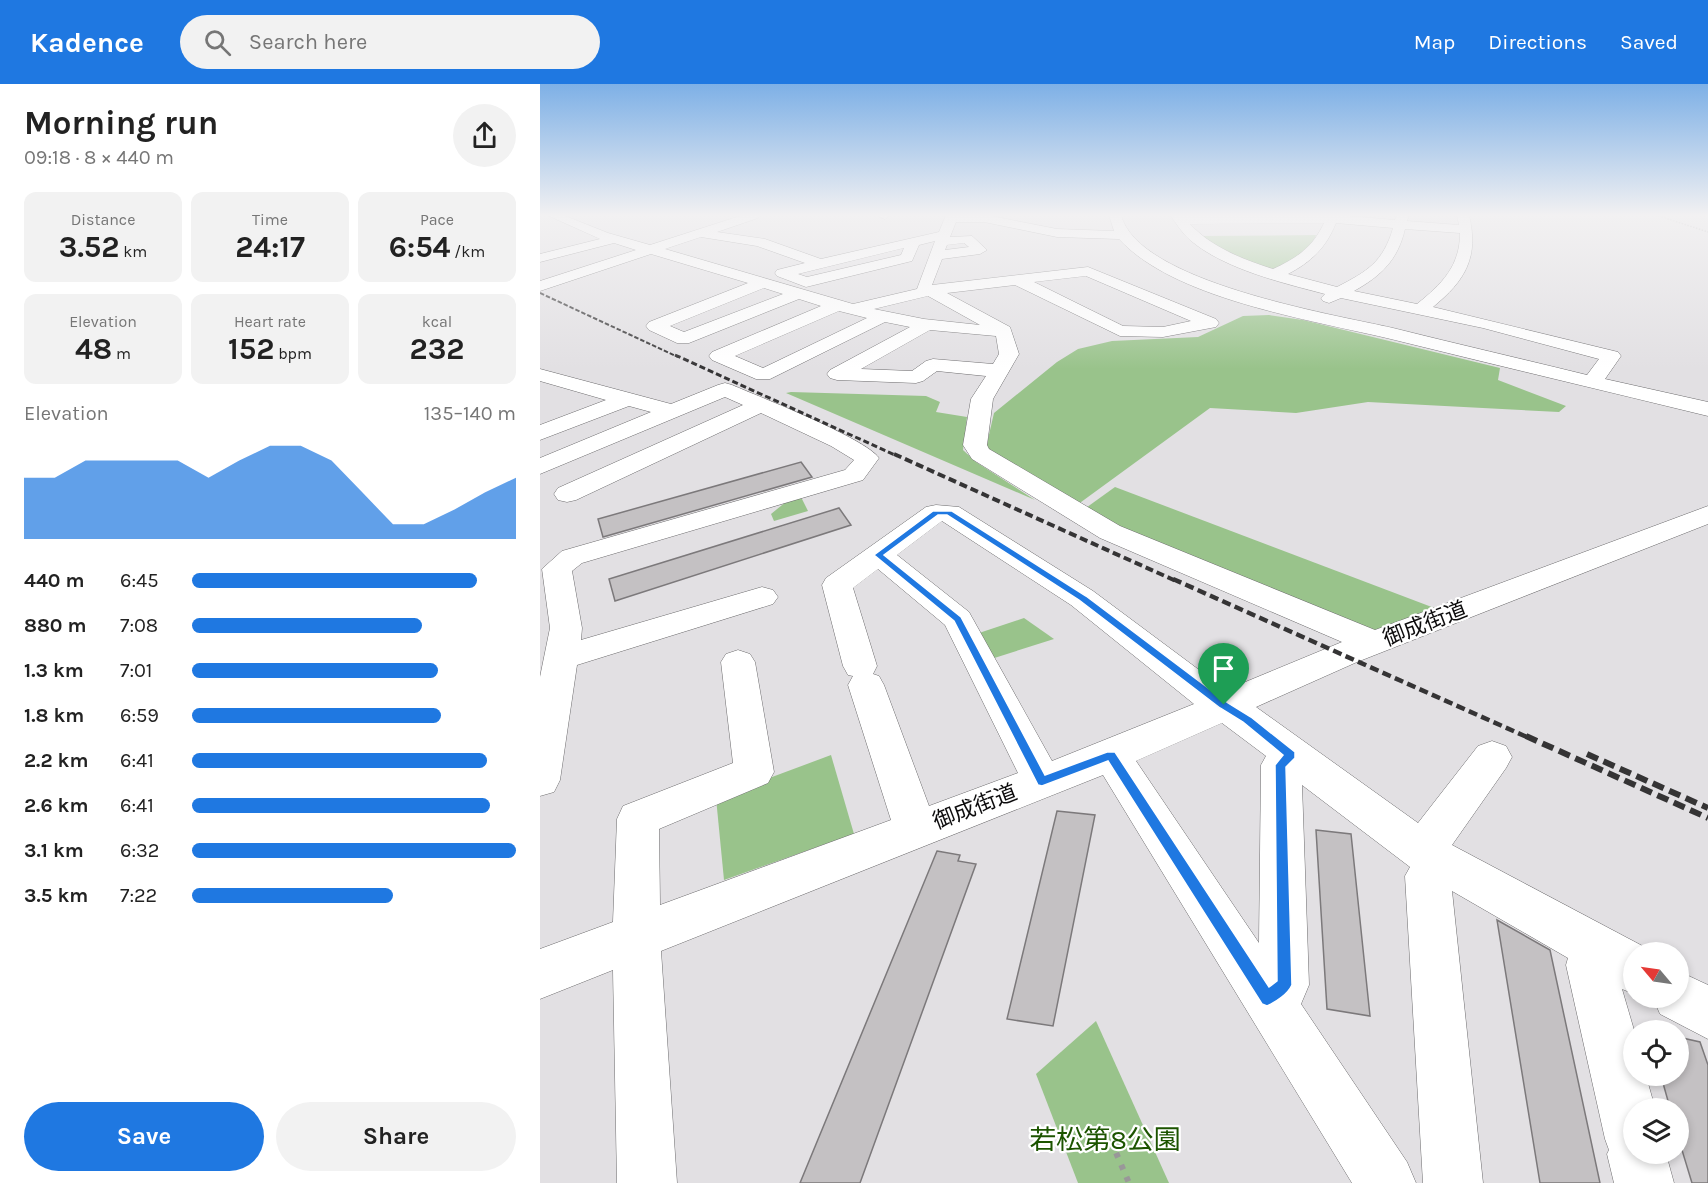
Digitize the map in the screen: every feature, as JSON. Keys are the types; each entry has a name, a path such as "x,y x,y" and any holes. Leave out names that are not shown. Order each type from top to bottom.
{"street":[{"path":"550,266 573,276"},
{"path":"540,286 601,266"},
{"path":"712,266 760,284 805,296 846,301 884,316 959,330 1004,331"},
{"path":"810,266 782,273 806,282 871,266"},
{"path":"924,280 930,266"},
{"path":"1255,266 1279,277 1338,292 1421,309 1611,356 1592,382"},
{"path":"1276,274 1290,266"},
{"path":"1305,313 1338,292 1361,281 1378,266"},
{"path":"1421,309 1443,291 1459,274 1462,266"},
{"path":"1109,280 1161,268 1211,286 1305,313 1708,409"},
{"path":"924,280 1015,279 1088,271 1210,323 1163,332 1120,331 1015,279"},
{"path":"884,316 762,375 719,356 846,301 924,280 995,272"},
{"path":"924,280 1004,331 1008,354 982,399 975,445 980,454 1110,532 1375,643"},
{"path":"760,284 655,327 683,339 805,296"},
{"path":"927,325 837,374 916,377 933,365 999,371"},
{"path":"540,375 672,411"},
{"path":"550,398 582,386"},
{"path":"540,467 725,389 849,447 867,458 854,475 572,557 557,569 555,641 540,780"},
{"path":"540,433 627,399"},
{"path":"567,494 761,405"},
{"path":"916,830 863,676 837,585 936,513 949,513 1082,598 1291,755 1430,855 1614,957"},
{"name":"御成街道","path":"540,974 1111,755 1224,705 1375,643 1708,514"},
{"path":"878,555 958,619 1042,781"},
{"path":"555,641 749,598"},
{"path":"647,1183 636,936 638,819 754,772 746,670"},
{"path":"1111,755 1386,1183"},
{"path":"1267,999 1284,985 1281,765 1291,755"},
{"path":"1453,1183 1428,876 1430,855 1492,757"},
{"path":"1614,957 1591,965 1624,1098"},
{"path":"1689,1002 1708,1013"},
{"path":"1639,1164 1644,1183"}],"path":[{"path":"1111,1141 1129,1183"}],"green space":[{"path":"1262,266 1282,266 1274,271"},
{"path":"1269,315 1303,320 1500,368 1498,380 1566,406 1559,412 1368,402 1296,413 1210,408 1077,505 985,452 994,413 1057,362 1078,349 1112,341 1198,337 1243,316"},
{"path":"786,393 926,396 940,402 936,412 967,417 963,450 976,462 1035,500"},
{"path":"1115,487 1437,609 1369,637 1083,510"},
{"path":"801,497 808,511 774,521 771,514 787,501"},
{"path":"1024,618 1054,639 985,661 973,635"},
{"path":"831,755 854,834 724,880 716,798"},
{"name":"若松第8公園","path":"1096,1021 1169,1183 1078,1183 1036,1074"}],"building":[{"path":"801,462 812,477 603,537 598,519"},
{"path":"839,508 851,525 615,601 609,579"},
{"path":"1057,811 1095,815 1053,1026 1007,1019"},
{"path":"1316,830 1351,834 1370,1016 1327,1009"},
{"path":"937,851 960,855 958,861 976,864 860,1183 800,1183"},
{"path":"1497,920 1550,950 1600,1183 1540,1183"},
{"path":"1689,1040 1700,1042 1708,1065 1708,1183 1692,1183 1686,1164 1689,1164 1689,1098 1667,1098 1664,1086 1689,1086"}],"railway":[{"path":"540,293 678,357"},
{"path":"675,355 897,456"},
{"path":"894,454 1176,581"},
{"path":"1173,579 1529,738"},
{"path":"1526,736 1708,818"},
{"path":"1587,754 1708,808"}],"route":[{"path":"936,513 949,513 1082,598 1211,698 1224,705 1291,755 1281,765 1284,985 1267,999 1111,755 1042,781 958,619 878,555 936,513"}]}
